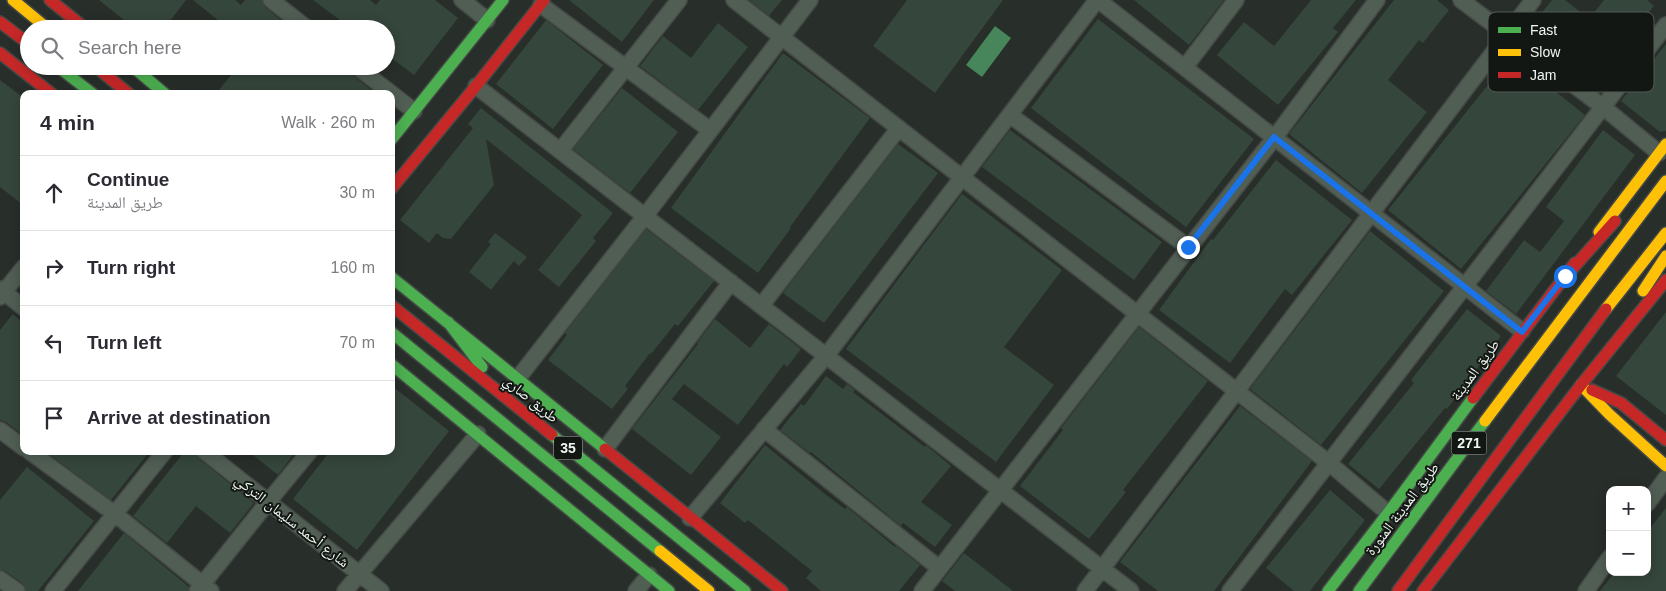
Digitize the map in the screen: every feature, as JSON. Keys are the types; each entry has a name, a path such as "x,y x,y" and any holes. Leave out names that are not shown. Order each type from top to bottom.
{"main road":[{"path":"12,0 37,20"},
{"path":"50,0 75,20"},
{"path":"395,135 503,0"},
{"path":"395,182 406,164 476,86 542,2"},
{"path":"0,22 20,37"},
{"path":"0,52 20,68"},
{"path":"28,75 47,90"},
{"path":"69,75 88,90"},
{"path":"106,75 124,90"},
{"path":"143,75 161,90"},
{"name":"طريق المدينة","path":"1328,591 1662,149"},
{"path":"1565,276 1660,171"},
{"name":"طريق المدينة المنورة","path":"1359,591 1579,295 1666,182"},
{"name":"271","path":"1398,591 1598,320 1666,233"},
{"path":"1581,385 1666,256"},
{"path":"395,280 782,591"},
{"path":"1423,591 1581,385 1666,280"},
{"name":"طريق صاري","path":"395,309 745,591"},
{"path":"448,322 506,398"},
{"name":"35","path":"397,337 709,591"},
{"path":"395,367 669,591"},
{"path":"1581,385 1621,403 1666,440"},
{"path":"1581,385 1609,414 1666,466"}],"street":[{"path":"271,0 297,20"},
{"path":"462,0 487,20"},
{"path":"560,151 679,0"},
{"path":"734,0 1329,463 1388,513"},
{"path":"518,378 810,0"},
{"path":"690,518 826,356 1098,0 1522,332"},
{"path":"1185,67 1236,0"},
{"path":"922,591 1378,0"},
{"path":"1461,0 1488,20"},
{"path":"1523,12 1533,0"},
{"path":"542,2 626,68 710,130"},
{"path":"1654,41 1666,25"},
{"path":"1084,591 1488,58"},
{"path":"368,75 387,90"},
{"path":"476,86 1131,591"},
{"path":"1583,92 1662,149"},
{"path":"1230,591 1615,92"},
{"path":"395,96 414,111"},
{"path":"1010,115 1188,247"},
{"path":"761,306 899,128"},
{"path":"20,272 1,293 20,305"},
{"path":"605,449 730,282"},
{"path":"764,429 939,568"},
{"path":"0,430 20,445"},
{"path":"345,591 358,573 478,434"},
{"path":"34,455 114,514 204,589 268,502 307,455"},
{"path":"53,591 162,455"},
{"name":"شارع أحمد سليمان التركي","path":"209,455 381,591"},
{"path":"1651,499 1666,478"},
{"path":"1586,591 1606,563"},
{"path":"636,591 649,576"},
{"path":"0,578 17,591"}],"shaded area":[{"path":"995,26 1011,38 982,77 966,65"}],"building":[{"path":"99,0 186,0 171,20 124,20"},
{"path":"193,0 235,0 241,5 245,0 262,0 265,7 281,20 218,20"},
{"path":"313,0 370,0 376,5 380,0 435,0 458,18 414,75 395,61 395,20 340,20"},
{"path":"569,0 654,0 622,42"},
{"path":"749,0 782,0 769,16"},
{"path":"907,0 1003,0 935,93 873,46"},
{"path":"1134,0 1224,0 1189,45"},
{"path":"1311,0 1356,0 1333,28 1338,32 1278,105 1217,55 1244,22 1274,46"},
{"path":"1394,0 1437,0 1449,10 1423,43 1419,40 1388,80 1427,112 1362,193 1289,134"},
{"path":"1552,0 1565,0 1580,12 1542,12"},
{"path":"1604,0 1647,0 1654,6 1649,12 1595,12"},
{"path":"1098,19 1254,139 1186,227 1031,108"},
{"path":"546,20 603,65 553,129 496,84"},
{"path":"718,23 748,47 698,110 640,66 663,36 691,58"},
{"path":"1666,44 1666,131 1660,132 1621,101 1628,92 1654,92 1654,59"},
{"path":"783,53 870,118 758,273 671,208"},
{"path":"231,75 352,75 371,90 219,90"},
{"path":"0,80 20,95 20,203 0,187"},
{"path":"1488,85 1488,92 1556,92 1585,115 1461,269 1388,210"},
{"path":"622,88 678,132 630,193 573,149"},
{"path":"481,108 613,213 593,238 596,241 559,287 538,270 582,215 486,139 494,185 451,239 443,238 437,233 429,243 400,220 473,128 468,124"},
{"path":"1010,130 1162,242 1134,280 982,167"},
{"path":"1603,130 1635,155 1516,314 1486,291 1524,240 1540,252 1564,221 1546,207"},
{"path":"898,144 938,173 824,323 783,293"},
{"path":"1276,160 1352,220 1292,295 1285,289 1230,363 1159,310 1211,239 1213,240"},
{"path":"962,194 1062,270 1004,347 1054,385 996,462 846,349"},
{"path":"646,229 714,281 678,326 675,324 650,353 625,386 628,389 612,409 548,360 567,335 565,333"},
{"path":"1370,231 1444,291 1321,445 1250,389"},
{"path":"495,233 527,257 519,266 514,261 491,290 469,272 491,244 488,242"},
{"path":"1467,309 1501,336 1447,409 1445,408 1379,489 1348,464 1414,383 1411,380"},
{"path":"1666,312 1666,415 1616,376"},
{"path":"13,314 20,320 20,433 6,422 0,420 0,330"},
{"path":"715,319 750,348 769,324 801,349 787,367 784,364 738,425 684,384 672,399 721,437 691,475 632,429"},
{"path":"1139,327 1208,381 1123,490 1126,492 1089,539 1020,486 1063,430 1061,428"},
{"path":"826,376 843,389 847,384 855,390 853,392 925,447 926,445 951,466 921,502 952,525 935,547 903,523 901,526 811,452 780,430 801,404 804,406"},
{"path":"395,388 449,431 357,550 293,499 327,455 395,455"},
{"path":"1240,406 1312,461 1214,591 1158,591 1120,562"},
{"path":"765,445 825,494 845,509 847,507 920,565 899,591 821,591 806,578 812,571 748,520 745,523 720,503"},
{"path":"50,455 147,455 111,500"},
{"path":"182,455 196,455 254,503 230,533 196,506 167,543 133,516"},
{"path":"253,455 293,455 278,475"},
{"path":"27,467 94,521 38,591 26,591 22,583 5,571 0,570 0,500"},
{"path":"1330,490 1365,520 1310,591 1294,591 1266,568"},
{"path":"1666,508 1666,591 1600,591 1612,576 1651,576 1651,527"},
{"path":"124,533 189,587 188,591 78,591"},
{"path":"964,553 1013,591 955,591 942,581"}],"traffic: fast":[{"path":"395,135 503,0"},
{"path":"69,75 88,90"},
{"path":"143,75 160,90"},
{"path":"395,280 605,449"},
{"path":"448,322 482,367"},
{"path":"395,335 660,551"},
{"path":"395,367 669,591"},
{"path":"1328,591 1473,398"},
{"path":"1359,591 1485,421"},
{"path":"552,435 745,591"}],"traffic: slow":[{"path":"13,0 37,20"},
{"path":"1599,232 1666,144"},
{"path":"1485,421 1666,181"},
{"path":"1606,309 1666,233"},
{"path":"1643,291 1666,256"},
{"path":"1581,385 1609,414 1666,466"},
{"path":"660,551 709,591"}],"traffic: jam":[{"path":"50,0 75,20"},
{"path":"395,184 544,0"},
{"path":"0,22 20,37"},
{"path":"0,53 20,69"},
{"path":"28,75 47,90"},
{"path":"106,75 124,90"},
{"path":"1565,277 1615,221"},
{"path":"1473,398 1575,263"},
{"path":"1423,591 1581,385 1666,280"},
{"path":"395,308 552,435"},
{"path":"1398,591 1606,309"},
{"path":"1592,390 1621,403 1666,440"},
{"path":"605,449 782,591"}],"route":[{"path":"1188,247 1274,137 1522,332 1565,276"}]}
